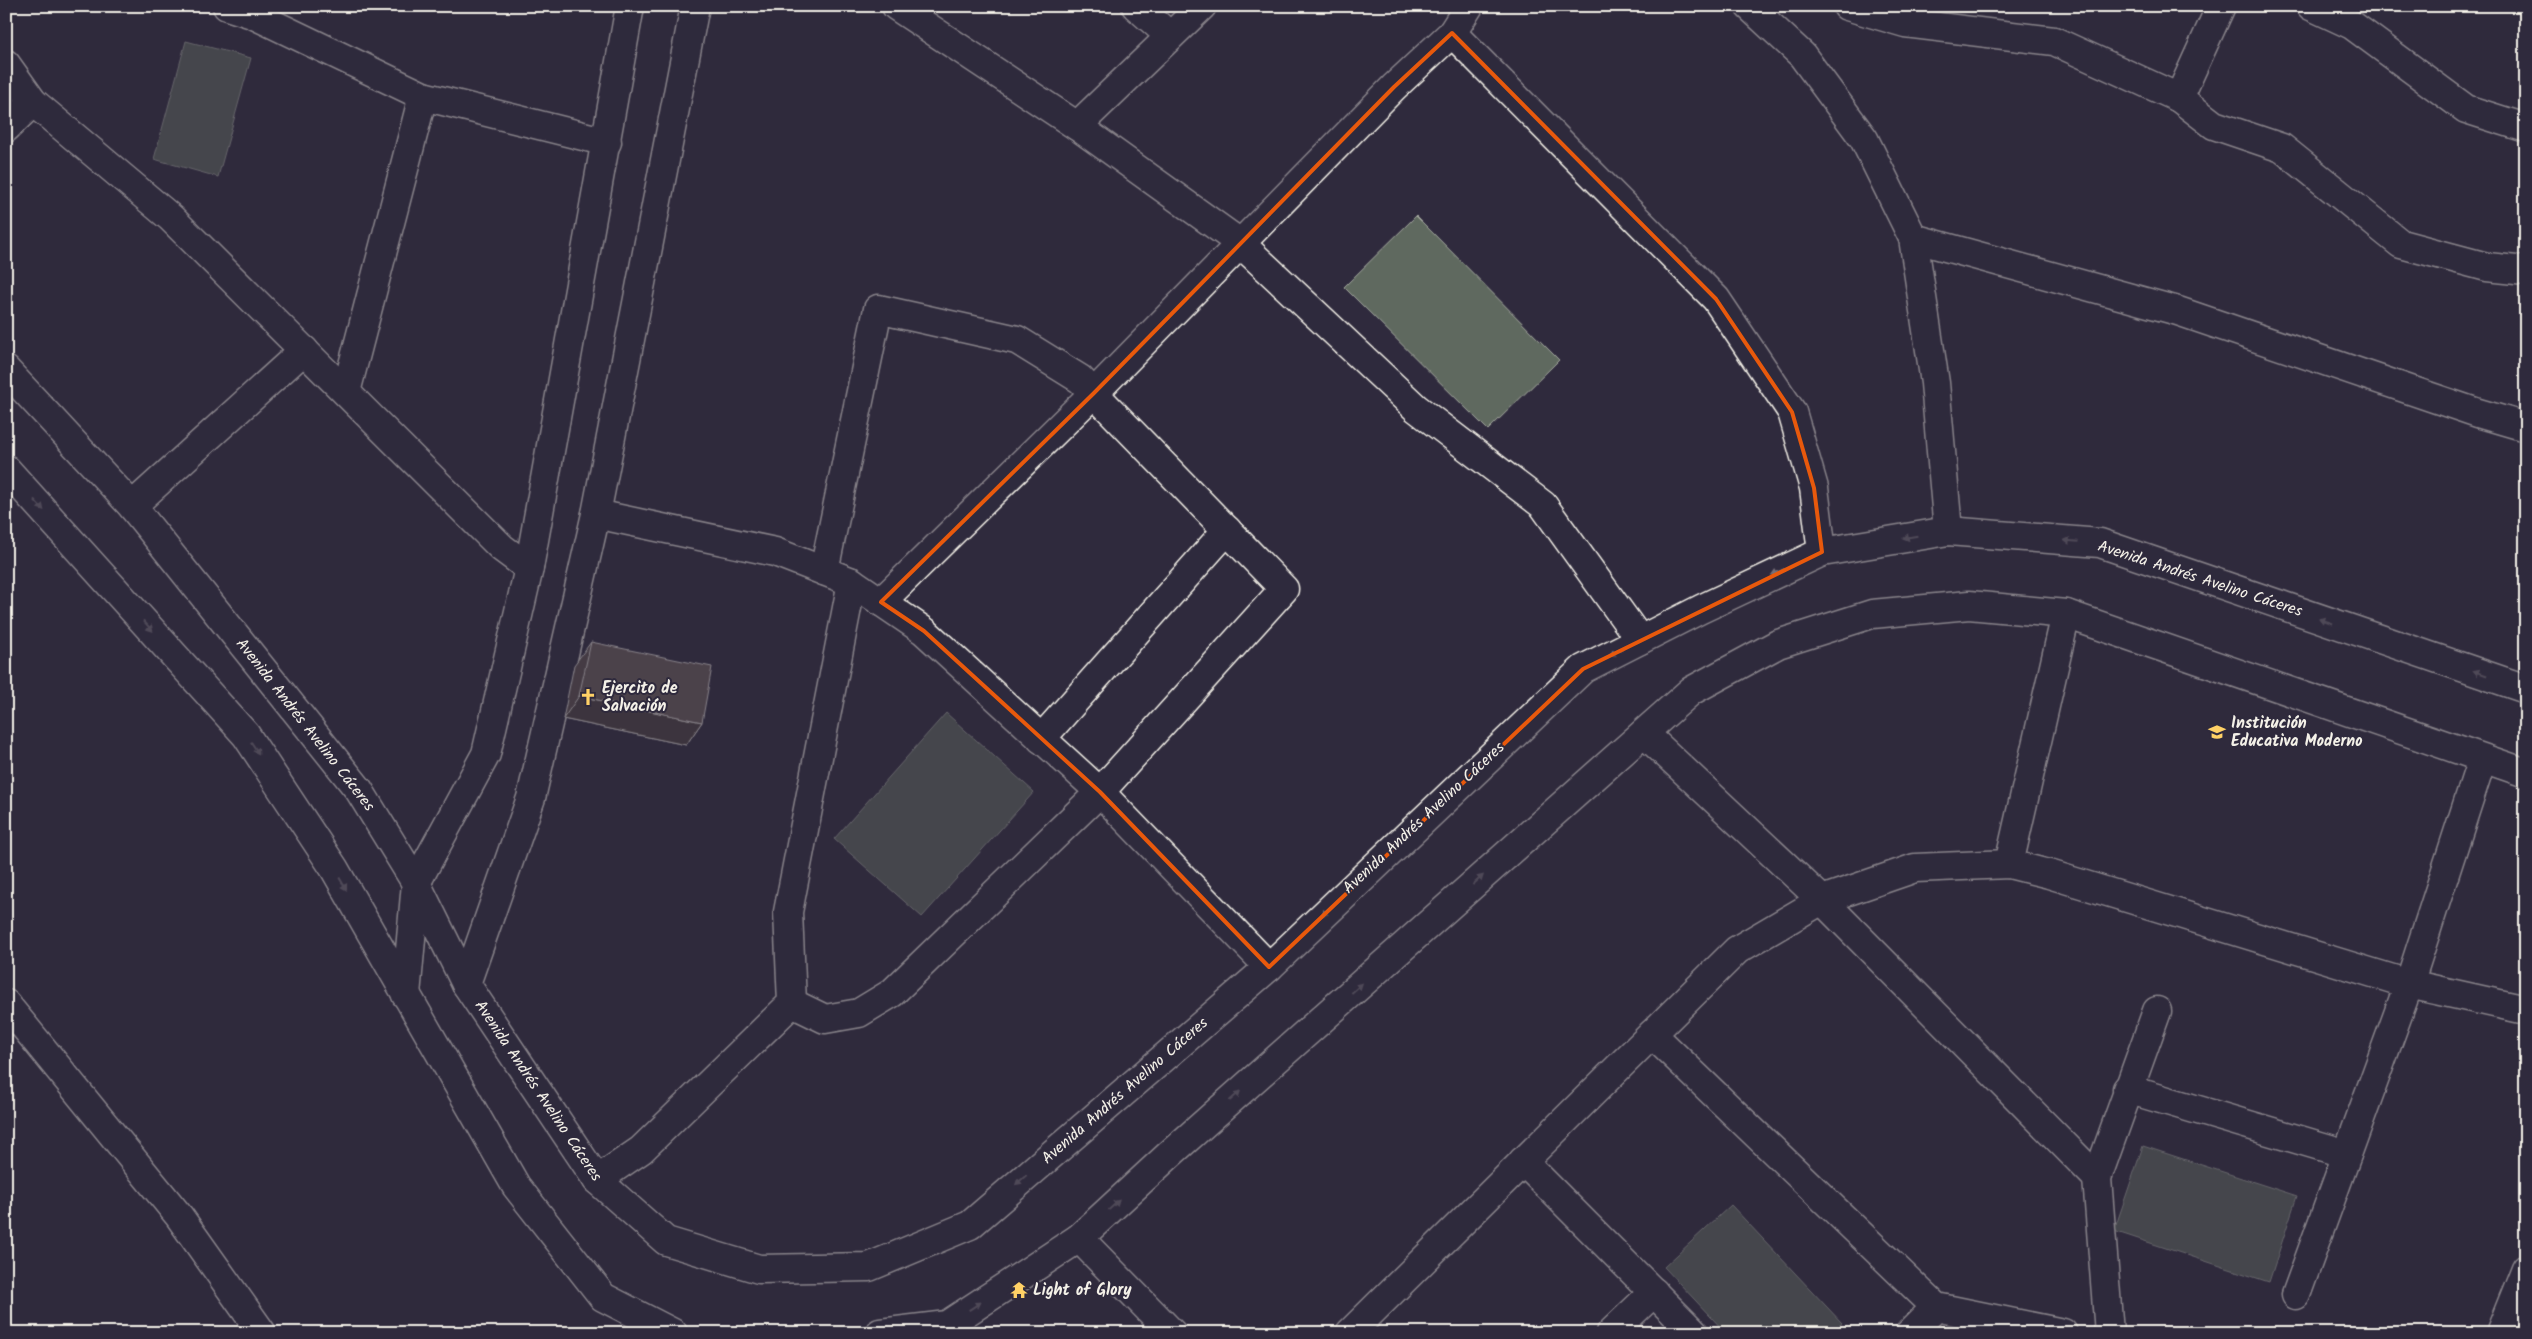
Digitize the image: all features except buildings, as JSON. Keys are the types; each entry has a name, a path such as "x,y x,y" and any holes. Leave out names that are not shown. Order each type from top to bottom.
{"street":[{"path":"406,995 416,882 486,754 529,568 630,6"},
{"path":"466,984 531,798 596,514 695,6"},
{"path":"896,6 1076,126 1240,243 1416,408 1543,505 1640,640"},
{"path":"1136,6 1170,36"},
{"path":"1076,126 1202,6"},
{"path":"882,602 1094,393 1394,87 1452,33 1469,6"},
{"path":"1749,6 1802,54 1864,139 1913,238 1935,383 1948,531"},
{"path":"1847,6 1905,23 2054,40 2179,98 2214,125 2282,148 2401,244 2487,267 2526,271"},
{"path":"2179,98 2221,6"},
{"path":"2311,6 2352,26 2466,109 2526,128"},
{"path":"245,9 423,96 607,142"},
{"path":"1452,33 1716,300 1792,412 1814,488 1822,552"},
{"path":"6,64 33,102 171,218 502,548 529,568"},
{"path":"346,392 423,96"},
{"path":"6,128 33,102"},
{"path":"1913,238 2178,311 2478,413 2526,427"},
{"path":"792,1003 825,1020 859,1013 892,993 1100,792 1284,589 1080,379 1017,340 878,309 824,570"},
{"path":"132,506 304,350"},
{"name":"Avenida Andrés Avelino Cáceres","path":"6,370 132,506 359,790 416,882 466,984 597,1180 666,1241 759,1269 869,1267 970,1225 1269,967 1583,669 1822,552 1948,531 2100,543 2526,689"},
{"path":"8,475 246,735 334,868 516,1186 603,1297 673,1333"},
{"path":"596,514 775,552 852,582 882,602 924,631 1100,792 1269,967"},
{"path":"1041,739 1227,530"},
{"path":"597,1180 642,1150 792,1003 788,912 852,582"},
{"path":"880,1333 946,1325 1078,1238 1692,691 1778,644 1872,614 1968,605 2066,614 2526,773"},
{"path":"2009,864 2066,614"},
{"path":"1644,733 1822,900 2097,1178"},
{"path":"2296,1295 2409,984 2482,758"},
{"path":"1350,1333 1737,950 1822,900 1915,868 2009,864 2049,874 2409,984 2526,1010"},
{"path":"6,1004 180,1216 262,1333"},
{"path":"2109,1333 2097,1178 2127,1088 2157,1011"},
{"path":"1652,1034 1936,1307 2063,1333"},
{"path":"2127,1088 2347,1154"},
{"path":"1523,1161 1694,1333"},
{"path":"1078,1238 1172,1333"},
{"path":"2500,1333 2526,1268"},
{"path":"1611,1333 1654,1292"},
{"path":"1910,1333 1936,1307"}],"highlighted area":[{"path":"1452,33 1716,299 1792,412 1814,488 1822,552 1583,669 1269,967 1100,792 924,631 881,602 1094,393 1394,87"}],"green space":[{"path":"186,41 251,58 218,177 154,159"},
{"path":"1416,216 1559,360 1488,430 1344,287"},
{"path":"946,713 1034,792 922,917 834,839"},
{"path":"2143,1146 2297,1196 2269,1282 2114,1231"},
{"path":"1731,1205 1842,1323 1831,1333 1726,1333 1664,1267"}],"place":[{"name":"Ejercito de Salvación","path":"588,697"},
{"name":"Institución Educativa Moderno","path":"2217,732"},
{"name":"Light of Glory","path":"1019,1290"}]}
